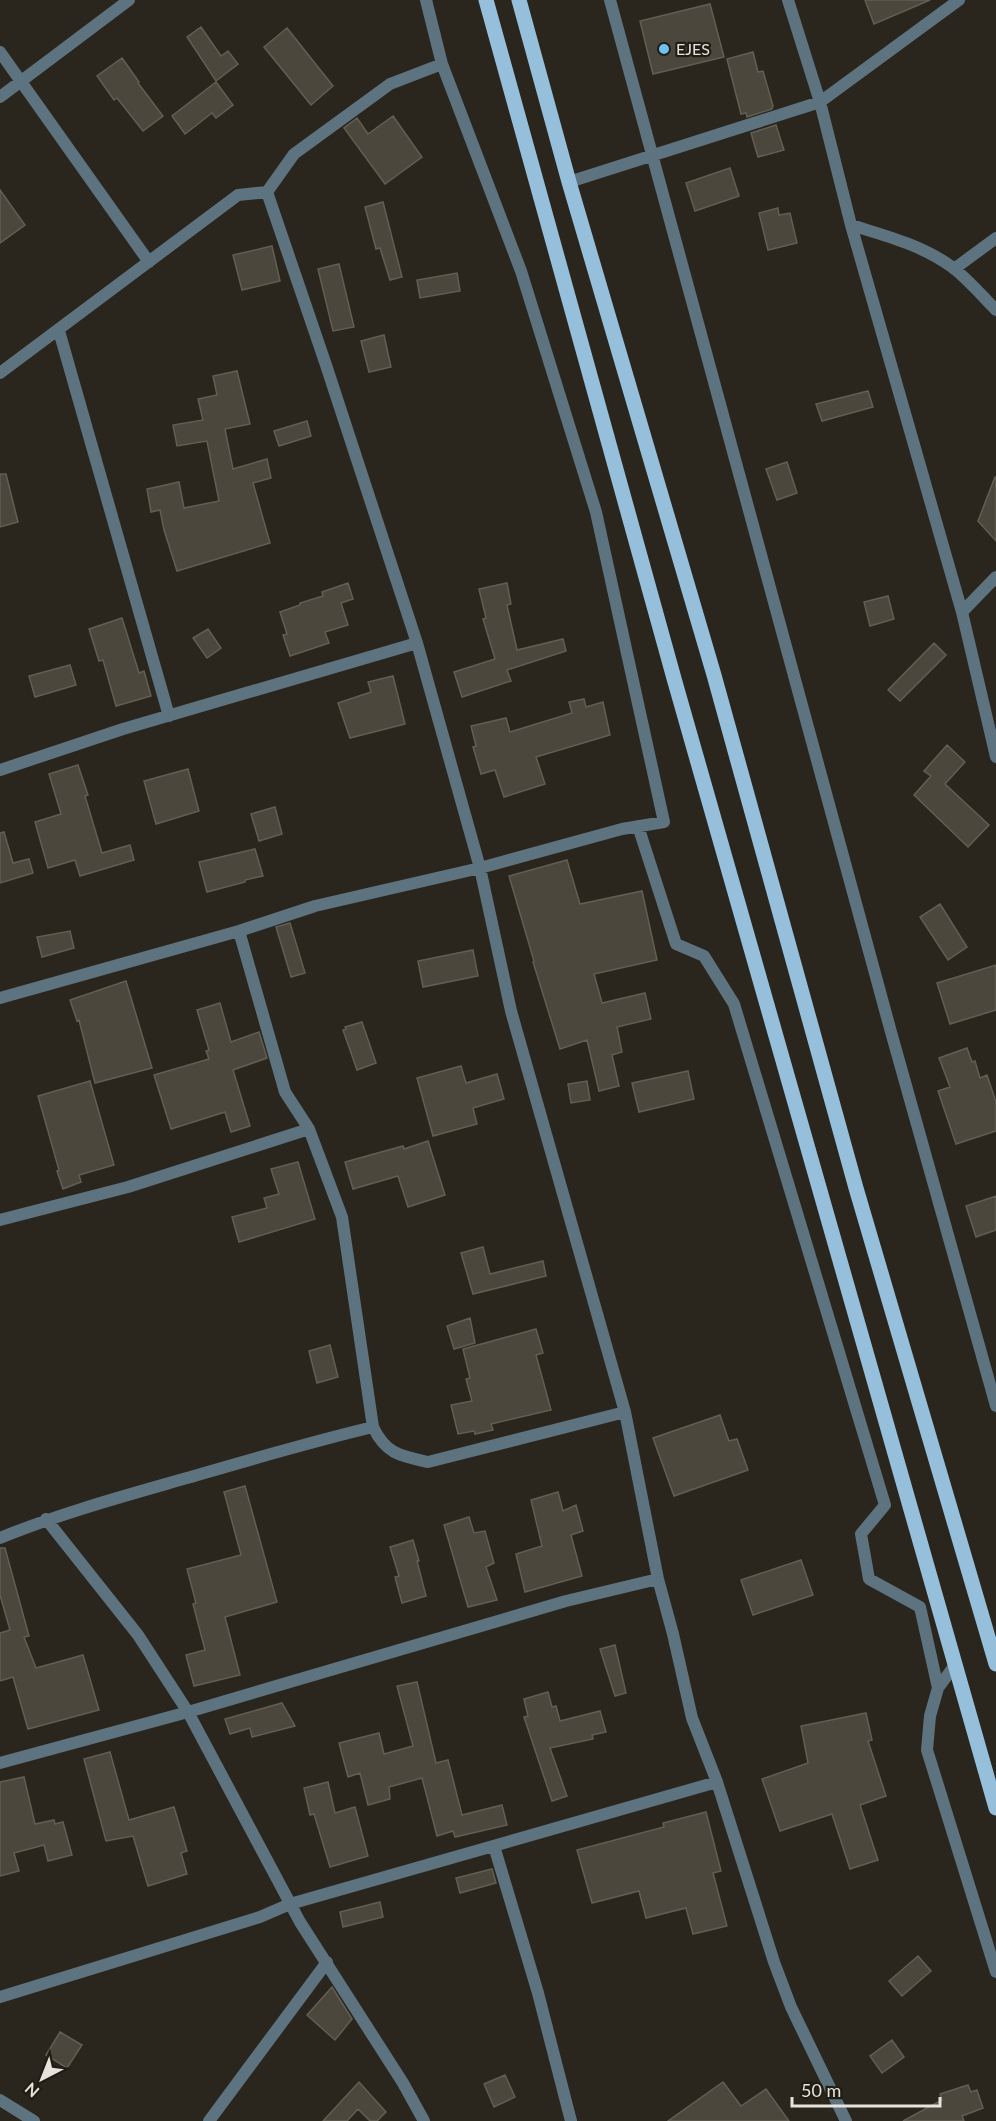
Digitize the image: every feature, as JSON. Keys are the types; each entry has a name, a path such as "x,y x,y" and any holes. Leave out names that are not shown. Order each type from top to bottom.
{"main road":[{"path":"486,0 675,682 996,1808"},
{"path":"519,0 569,182 714,675 856,1188 996,1664"}],"street":[{"path":"0,98 129,0"},
{"path":"0,998 239,931 315,906 480,868 638,826 664,822 596,512 521,271 442,64 426,0"},
{"path":"610,0 891,1032 996,1406"},
{"path":"788,0 820,102 851,225 962,612 996,757"},
{"path":"569,182 820,102 959,0"},
{"path":"0,52 149,262"},
{"path":"0,373 238,195 267,192 294,154 390,84 442,64"},
{"path":"267,192 417,643 480,868 511,1011 625,1412 658,1579 692,1718 717,1782 774,1962 791,2007 846,2121"},
{"path":"851,225 897,239 931,253 954,269 996,310"},
{"path":"954,269 996,238"},
{"path":"59,331 169,716"},
{"path":"962,612 996,577"},
{"path":"0,770 169,716 417,643"},
{"path":"638,826 676,944 704,956 734,1004 885,1505 861,1534 869,1579 920,1607 938,1688"},
{"path":"239,931 285,1092 309,1129 342,1217 373,1427 380,1443 396,1454 428,1462 625,1412"},
{"path":"0,1220 128,1187 309,1129"},
{"path":"0,1538 46,1519 302,1444 373,1427"},
{"path":"46,1519 138,1635 188,1712 291,1904 403,2083 424,2121"},
{"path":"0,1763 188,1712 566,1601 658,1579"},
{"path":"955,1665 938,1688 930,1716 927,1750 996,1972"},
{"path":"0,1997 251,1919 291,1904 717,1782"},
{"path":"494,1846 538,1993 571,2121"},
{"path":"209,2121 327,1962"},
{"path":"0,2100 34,2121"}],"building":[{"path":"865,0 930,0 874,24"},
{"path":"710,4 724,57 653,74 640,21"},
{"path":"201,27 221,56 228,51 238,64 216,81 187,37"},
{"path":"287,28 333,86 311,105 264,47"},
{"path":"753,52 758,72 763,71 773,106 772,109 747,117 746,113 741,114 727,59"},
{"path":"122,58 163,116 143,131 117,98 114,100 97,76"},
{"path":"216,82 233,105 216,118 212,113 185,134 172,116"},
{"path":"393,116 422,157 385,184 344,128 357,118 368,134"},
{"path":"776,125 784,150 758,157 751,133"},
{"path":"730,168 739,196 695,211 686,183"},
{"path":"0,190 25,225 0,243"},
{"path":"383,202 402,277 390,280 380,248 376,249 365,207"},
{"path":"778,208 779,215 790,213 797,243 768,250 759,213"},
{"path":"272,246 280,281 242,290 233,255"},
{"path":"339,264 354,327 333,331 318,269"},
{"path":"457,273 460,291 420,298 417,280"},
{"path":"384,335 391,367 369,372 361,341"},
{"path":"237,371 250,424 225,429 233,469 267,459 271,478 253,483 270,543 177,571 160,510 151,512 147,489 179,482 184,508 219,501 207,441 177,446 173,425 203,420 198,399 217,395 213,376"},
{"path":"868,391 873,407 822,421 816,404"},
{"path":"307,421 311,436 279,446 274,431"},
{"path":"787,462 797,493 777,500 766,469"},
{"path":"0,474 6,474 18,522 0,527"},
{"path":"996,477 996,541 978,521"},
{"path":"348,583 353,599 341,603 348,625 325,632 329,643 290,656 283,635 287,634 280,612 323,596 322,592"},
{"path":"507,583 511,604 507,605 517,650 563,639 566,651 507,670 511,681 462,697 454,672 495,659 483,619 486,618 479,589"},
{"path":"888,596 894,619 870,626 864,602"},
{"path":"122,618 139,673 144,671 151,696 116,706 103,660 99,661 89,629"},
{"path":"208,629 221,648 207,658 193,638"},
{"path":"934,643 946,655 900,701 888,690"},
{"path":"70,665 76,685 35,697 29,676"},
{"path":"393,676 405,724 350,738 338,703 371,692 368,682"},
{"path":"584,699 586,707 603,702 610,735 536,757 545,784 504,797 495,770 481,774 473,747 476,746 471,726 506,718 510,732 572,713 569,702"},
{"path":"947,745 965,762 945,784 989,825 968,847 914,795 931,776 924,771"},
{"path":"78,765 102,853 130,845 134,860 80,876 75,860 48,868 35,822 61,814 49,774"},
{"path":"188,769 199,811 156,824 144,781"},
{"path":"275,807 282,834 259,841 251,814"},
{"path":"4,832 13,863 29,859 33,873 0,883 0,833"},
{"path":"255,849 263,876 207,892 199,862"},
{"path":"567,860 580,904 642,891 657,960 594,974 602,1003 645,993 651,1019 617,1027 622,1052 612,1055 619,1086 599,1091 587,1040 560,1049 509,876"},
{"path":"940,904 967,947 948,960 920,917"},
{"path":"290,923 305,973 291,977 276,927"},
{"path":"70,931 74,948 42,957 37,937"},
{"path":"473,950 478,976 423,987 418,961"},
{"path":"996,965 996,1010 950,1024 937,983"},
{"path":"126,981 152,1068 95,1083 79,1020 77,1021 70,1000"},
{"path":"220,1003 231,1042 259,1032 267,1058 233,1070 250,1126 231,1132 225,1112 171,1129 154,1075 209,1059 206,1051 209,1050 197,1010"},
{"path":"362,1022 376,1063 357,1070 343,1030 346,1029 345,1027"},
{"path":"967,1048 972,1062 975,1061 980,1078 987,1075 996,1102 996,1131 956,1144 938,1091 950,1087 939,1058"},
{"path":"461,1066 466,1083 497,1074 504,1099 473,1108 477,1124 433,1136 417,1078"},
{"path":"688,1071 694,1099 639,1112 632,1083"},
{"path":"90,1081 114,1165 79,1175 81,1182 63,1189 38,1096"},
{"path":"587,1081 590,1100 571,1103 568,1084"},
{"path":"428,1141 445,1195 408,1207 398,1176 353,1189 345,1162 403,1146 404,1149"},
{"path":"298,1162 315,1219 239,1242 232,1217 267,1208 264,1198 279,1194 271,1169"},
{"path":"996,1196 996,1230 976,1237 966,1206"},
{"path":"483,1247 490,1274 543,1261 546,1276 473,1294 461,1253"},
{"path":"470,1318 475,1343 454,1349 447,1326"},
{"path":"536,1329 543,1353 536,1355 551,1410 491,1424 493,1430 475,1434 474,1431 458,1434 451,1405 472,1401 466,1379 470,1378 463,1349"},
{"path":"330,1345 338,1377 317,1383 309,1351"},
{"path":"720,1415 729,1441 737,1439 748,1470 674,1496 653,1438"},
{"path":"245,1486 277,1602 225,1617 240,1675 194,1686 186,1655 205,1650 187,1569 241,1555 224,1492"},
{"path":"558,1492 563,1511 576,1505 583,1531 571,1535 582,1576 525,1592 516,1554 542,1546 531,1500"},
{"path":"469,1517 474,1533 485,1531 494,1563 486,1567 497,1600 468,1607 444,1525"},
{"path":"413,1540 426,1596 402,1603 395,1577 399,1576 390,1547"},
{"path":"0,1548 5,1548 29,1636 24,1637 36,1668 83,1655 99,1710 28,1729 13,1677 0,1681 0,1633 10,1630 0,1595"},
{"path":"801,1560 813,1595 753,1615 741,1580"},
{"path":"615,1645 626,1693 615,1696 600,1649"},
{"path":"417,1682 436,1763 448,1760 462,1815 502,1805 507,1825 455,1837 453,1831 437,1836 422,1778 389,1787 390,1799 368,1805 360,1773 348,1777 339,1743 379,1733 384,1754 413,1746 397,1686"},
{"path":"548,1692 552,1707 556,1706 560,1721 600,1711 606,1732 592,1735 593,1739 550,1748 567,1796 552,1801 524,1717 528,1716 524,1699"},
{"path":"282,1703 295,1726 252,1737 250,1728 230,1734 225,1719"},
{"path":"866,1713 872,1740 868,1741 886,1796 860,1805 878,1860 850,1869 832,1814 780,1831 762,1779 808,1763 801,1726"},
{"path":"110,1752 129,1820 174,1807 187,1851 181,1853 187,1874 148,1886 133,1836 106,1841 84,1759"},
{"path":"24,1777 35,1824 54,1820 55,1824 63,1822 72,1855 48,1861 44,1845 14,1853 19,1871 0,1876 0,1782"},
{"path":"328,1782 335,1813 355,1807 368,1856 330,1867 314,1814 310,1815 304,1788"},
{"path":"706,1812 721,1871 713,1873 727,1926 693,1934 686,1908 646,1918 639,1891 592,1903 577,1850 664,1827 663,1823"},
{"path":"492,1869 496,1883 460,1893 456,1878"},
{"path":"380,1902 383,1917 343,1927 340,1912"},
{"path":"918,1956 931,1971 902,1996 889,1981"},
{"path":"332,1987 352,2019 335,2040 307,2015"},
{"path":"60,2032 82,2045 67,2068 46,2055"},
{"path":"892,2040 904,2057 882,2073 870,2056"},
{"path":"505,2075 515,2097 494,2107 484,2084"},
{"path":"359,2082 386,2112 377,2121 370,2121 358,2109 347,2121 323,2121"},
{"path":"723,2082 741,2106 766,2089 789,2121 668,2121"},
{"path":"968,2085 971,2092 977,2090 983,2108 962,2116 964,2121 903,2121 942,2100 940,2094"}],"place":[{"name":"EJES","path":"664,49"}]}
